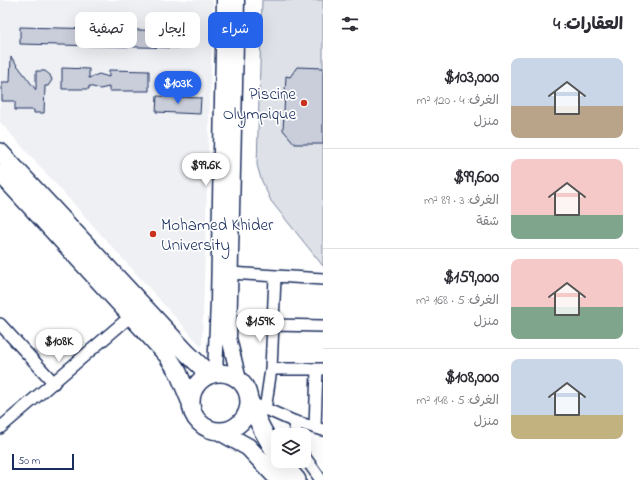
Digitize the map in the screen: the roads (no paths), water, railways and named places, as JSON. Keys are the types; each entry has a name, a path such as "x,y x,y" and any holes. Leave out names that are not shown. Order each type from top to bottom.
{"highway":[{"path":"0,152 176,342 213,374"},
{"path":"0,173 132,315 167,355 178,372 191,403 192,410 200,423 212,430 229,430 238,425 244,418 248,409 249,399"},
{"path":"191,403 194,389 204,378 213,374 224,373 239,380 244,386 253,413 271,446"},
{"path":"219,431 248,448 279,480"},
{"path":"287,468 296,480"}],"main road":[{"path":"213,374 224,0"},
{"path":"237,0 229,338 239,380"}],"street":[{"path":"230,273 323,279"},
{"path":"265,410 271,369 275,277"},
{"path":"0,427 54,383 132,315"},
{"path":"0,324 54,383"},
{"path":"272,325 323,326"},
{"path":"249,399 265,410 292,421 319,429 320,369 271,369"},
{"path":"292,421 294,428"},
{"path":"311,466 321,480"}],"place":[{"name":"Piscine Olympique","path":"304,103"},
{"name":"Mohamed Khider University","path":"153,234"}]}
